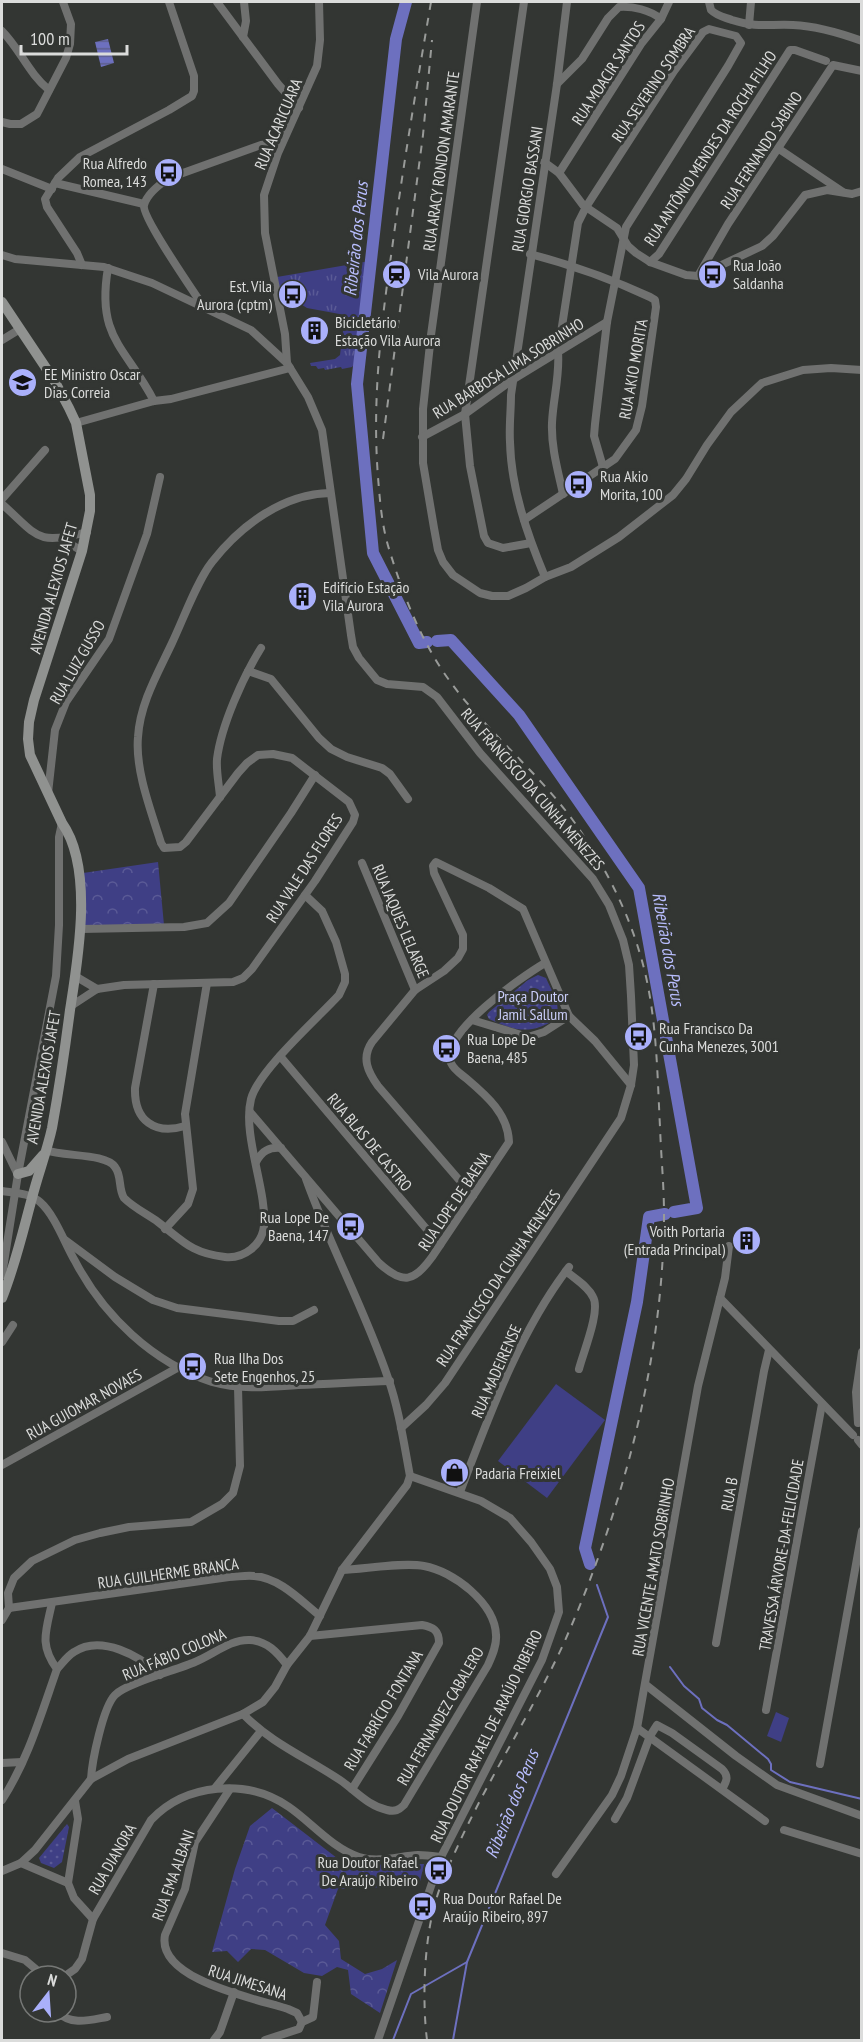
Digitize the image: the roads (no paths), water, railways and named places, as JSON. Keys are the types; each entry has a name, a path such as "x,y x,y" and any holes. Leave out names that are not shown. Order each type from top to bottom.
{"main road":[{"name":"AVENIDA ALEXIOS JAFET","path":"2,302 54,380 76,423 90,495 87,532 34,700 28,739 30,754 70,840 79,875 81,929 52,1128 2,1298"},
{"path":"18,1174 28,1171 46,1150"}],"street":[{"path":"2,122 25,123 37,114 66,58 70,44 71,24 63,2"},
{"path":"82,265 77,253 47,207 45,199 64,171 80,157 192,96 195,91 194,76 169,2"},
{"path":"217,2 278,84 299,108"},
{"path":"243,37 246,21 244,2"},
{"name":"RUA ACARICUARA","path":"289,366 263,213 266,187 282,142 317,66 320,40 319,2"},
{"name":"RUA ARACY RONDON AMARANTE","path":"477,2 431,335 423,409 423,463 438,550 443,562 453,575 480,593 508,596 545,577 572,567 619,537 673,495 731,412 762,383 803,370 831,368 861,370"},
{"path":"524,2 465,414 470,466 484,536 488,543 495,547 513,548 531,543 545,577"},
{"name":"RUA GIORGIO BASSANI","path":"531,543 524,520 510,444 512,380 557,84 567,2"},
{"path":"661,19 669,2"},
{"path":"710,2 711,10 716,15 749,25 762,27 793,25 861,40"},
{"path":"749,25 751,2"},
{"name":"RUA MOACIR SANTOS","path":"557,84 582,59 608,18 620,4 652,12 661,19 641,44 559,173"},
{"name":"RUA SEVERINO SOMBRA","path":"563,494 552,424 558,352 578,223 674,71 702,32 710,30 740,38 741,43 729,66 630,220 622,238"},
{"path":"2,31 12,42 37,81 49,90"},
{"name":"RUA ANTÔNIO MENDES DA ROCHA FILHO","path":"650,262 659,254 790,50 826,61"},
{"name":"RUA FERNANDO SABINO","path":"698,276 728,224 833,65 861,71"},
{"path":"203,306 153,229 144,204 160,184 169,178 261,145 282,142"},
{"path":"779,149 847,194"},
{"path":"544,162 559,173 586,207 617,228 628,246 650,262 683,275 698,276 762,246 805,195 827,190 854,194 861,190"},
{"path":"2,169 53,186 144,204"},
{"path":"603,467 594,436 607,322 622,238"},
{"name":"RUA AKIO MORITA","path":"524,520 615,459 636,430 656,315 655,300 614,280 530,254"},
{"name":"RUA FRANCISCO DA CUNHA MENEZES","path":"2,255 15,259 108,268 152,283 251,330 289,366 308,397 322,430 351,635 353,647 359,658 377,680 387,684 423,687 437,697 480,753 593,879 609,905 623,940 629,965 634,1050 631,1085 625,1109 610,1136 520,1267 452,1373 426,1405 401,1428"},
{"path":"108,268 105,311 108,324 117,345 154,400"},
{"name":"RUA BARBOSA LIMA SOBRINHO","path":"422,436 465,414 512,380 607,322"},
{"path":"2,340 20,329"},
{"path":"76,423 154,400 171,399 289,366"},
{"path":"45,450 2,501 39,537 62,539 87,532"},
{"name":"RUA LUIZ GUSSO","path":"48,794 55,730 66,702 109,639 147,534 160,477"},
{"name":"RUA VALE DAS FLORES","path":"71,1006 97,989 124,985 233,982 248,974 349,830 355,815 349,801 292,758 273,754 258,755 247,763 186,842 180,847 164,848 145,790 139,759 138,738 144,704 212,562 233,539 269,510 305,496 330,493"},
{"path":"62,539 82,550"},
{"path":"220,797 218,758 229,715 248,671 261,648"},
{"path":"248,671 271,679 319,738 331,749 347,757 382,768 390,774 408,799"},
{"path":"81,929 195,926 211,920 229,903 315,775"},
{"name":"AVENIDA ALEXIOS JAFET","path":"2,1275 18,1174 56,976 59,925 59,837 62,823"},
{"path":"473,1196 378,1086 367,1067 366,1058 369,1046 415,990 444,971 458,958 464,944 463,935 434,873 434,863 438,862 512,900 525,912 569,1016 584,1029 631,1085"},
{"name":"RUA JAQUES LELARGE","path":"362,863 415,990"},
{"path":"46,1150 104,1159 113,1163 124,1198 182,1243 196,1251 230,1257 247,1252 260,1239 264,1224 250,1111 251,1100 256,1087 280,1056 339,996 345,982 344,969 330,926 322,911 305,895"},
{"name":"RUA LOPE DE BAENA","path":"250,1111 379,1263 394,1274 409,1279 417,1275 429,1263 509,1142 505,1123 500,1113 484,1093 456,1069 449,1052 456,1036 472,1020 529,973 545,963"},
{"path":"75,976 97,989"},
{"path":"165,1229 188,1204 193,1189 185,1126 186,1108 207,983"},
{"path":"154,984 135,1088 136,1106 144,1118 157,1128 168,1130 185,1126"},
{"path":"472,1020 528,1037 544,1032 569,1016"},
{"name":"RUA BLAS DE CASTRO","path":"280,1056 440,1245"},
{"path":"2,1142 18,1174"},
{"path":"256,1162 264,1151 281,1148"},
{"path":"2,1871 21,1863 35,1850 91,1779 128,1759 243,1714 263,1702 287,1665 310,1636 342,1570 407,1485 410,1476 390,1381 362,1310 316,1208 304,1174"},
{"path":"2,1191 32,1197 42,1204 84,1277 112,1313 134,1337 179,1367 212,1381 238,1387 390,1381"},
{"path":"64,1239 132,1288 153,1300 177,1308 279,1321 293,1321 314,1310"},
{"name":"RUA VICENTE AMATO SOBRINHO","path":"556,1874 612,1795 637,1728 696,1398 720,1298 729,1246"},
{"name":"RUA MADEIRENSE","path":"460,1492 496,1401 529,1328 545,1300 568,1269 588,1289 595,1301 594,1317 579,1369"},
{"path":"720,1298 858,1440"},
{"path":"2,1342 13,1325"},
{"name":"RUA B","path":"716,1643 769,1350"},
{"path":"858,1440 852,1429 858,1423 856,1398 861,1352"},
{"name":"RUA GUIOMAR NOVAES","path":"2,1465 179,1367"},
{"path":"857,1386 861,1402"},
{"path":"2,1620 9,1608 8,1593 14,1578 32,1561 75,1540 100,1533 129,1527 191,1522 227,1498 236,1486 240,1466 238,1387"},
{"name":"TRAVESSA ÁRVORE-DA-FELICIDADE","path":"766,1710 822,1404"},
{"path":"833,1416 858,1423"},
{"name":"RUA DOUTOR RAFAEL DE ARAÚJO RIBEIRO","path":"378,2040 441,1857 542,1660 559,1612 555,1579 544,1558 510,1518 460,1492 410,1476"},
{"path":"820,1764 861,1531"},
{"name":"RUA FERNANDEZ CABALERO","path":"243,1714 261,1731 368,1802 386,1810 399,1810 404,1805 488,1665 495,1647 494,1622 482,1601 460,1583 434,1569 416,1565 342,1570"},
{"name":"RUA GUILHERME BRANCA","path":"9,1608 229,1577 255,1576 285,1587 320,1616"},
{"path":"52,1603 45,1648 57,1669"},
{"name":"RUA FABRÍCIO FONTANA","path":"310,1636 422,1625 437,1631 440,1636 440,1643 352,1790"},
{"name":"RUA FÁBIO COLONA","path":"91,1779 92,1764 110,1701 116,1694 194,1663 229,1644 248,1640 260,1641 269,1646 287,1665"},
{"path":"2,1800 37,1728 57,1669 73,1652 94,1646 111,1648 131,1655 160,1675"},
{"path":"646,1685 736,1756 777,1785 861,1816"},
{"path":"615,1819 642,1766 650,1736 654,1728 660,1725 722,1769 727,1777 722,1789"},
{"path":"637,1728 765,1820"},
{"path":"215,1788 261,1731"},
{"path":"2,1763 22,1762"},
{"path":"215,1788 270,1795 290,1807 339,1846 360,1858 420,1855 441,1857"},
{"name":"RUA DIANORA","path":"78,1965 82,1959 93,1919 150,1820 162,1807 176,1800 215,1788"},
{"name":"RUA EMA ALBANI","path":"164,1941 185,1889 195,1842 230,1789"},
{"path":"75,1801 78,1819 68,1883 74,1898 93,1919"},
{"path":"784,1830 861,1854"},
{"path":"21,1863 68,1883"},
{"name":"RUA JIMESANA","path":"164,1941 170,1956 185,1972 200,1981 288,2009 297,2013 302,2022"},
{"path":"2,1953 25,1960 30,1964"},
{"path":"265,2040 299,2029 302,2022 313,2017 317,1982"},
{"path":"214,2040 220,2032 234,1992"},
{"path":"78,2022 107,2017"}],"water":[{"path":"108,39 114,63 101,67 95,42"}],"waterway":[{"name":"Ribeirão dos Perus","path":"406,2 396,39 357,384 373,553 419,643 427,642"},
{"name":"Ribeirão dos Perus","path":"437,641 451,640 519,715 639,888 697,1208 674,1212"},
{"name":"Ribeirão dos Perus","path":"590,1564 585,1548 637,1302 649,1217 665,1214"},
{"name":"Ribeirão dos Perus","path":"453,2040 467,1962 608,1617 597,1585"},
{"path":"670,1667 684,1686 699,1699 702,1708 727,1725 768,1759 771,1770 790,1782 862,1799"},
{"path":"393,2040 411,1994 467,1962"}],"railway":[{"path":"427,2040 424,1988 429,1933 438,1892 473,1813 542,1688 567,1636 606,1536 622,1483 648,1376 657,1321 664,1214 653,1018 646,975 628,918 603,867 572,819 542,783 478,716 439,666 407,602 383,524 376,448 381,334 415,94 431,2"},
{"path":"383,439 423,135 432,40"}],"place":[{"name":"Rua Alfredo Romea, 143","path":"168,172"},
{"name":"Vila Aurora","path":"397,274"},
{"name":"Rua João Saldanha","path":"712,274"},
{"name":"Est. Vila Aurora (cptm)","path":"293,295"},
{"name":"Bicicletário Estação Vila Aurora","path":"314,331"},
{"name":"EE Ministro Oscar Dias Correia","path":"23,383"},
{"name":"Rua Akio Morita, 100","path":"579,485"},
{"name":"Edifício Estação Vila Aurora","path":"302,596"},
{"name":"Rua Francisco Da Cunha Menezes, 3001","path":"638,1037"},
{"name":"Rua Lope De Baena, 485","path":"446,1048"},
{"name":"Rua Lope De Baena, 147","path":"350,1226"},
{"name":"Voith Portaria (Entrada Principal)","path":"746,1240"},
{"name":"Rua Ilha Dos Sete Engenhos, 25","path":"193,1367"},
{"name":"Padaria Freixiel","path":"454,1473"},
{"name":"Rua Doutor Rafael De Araújo Ribeiro","path":"439,1871"},
{"name":"Rua Doutor Rafael De Araújo Ribeiro, 897","path":"422,1907"}],"park label":[{"name":"Praça Doutor Jamil Sallum","path":"533,1005"}]}
